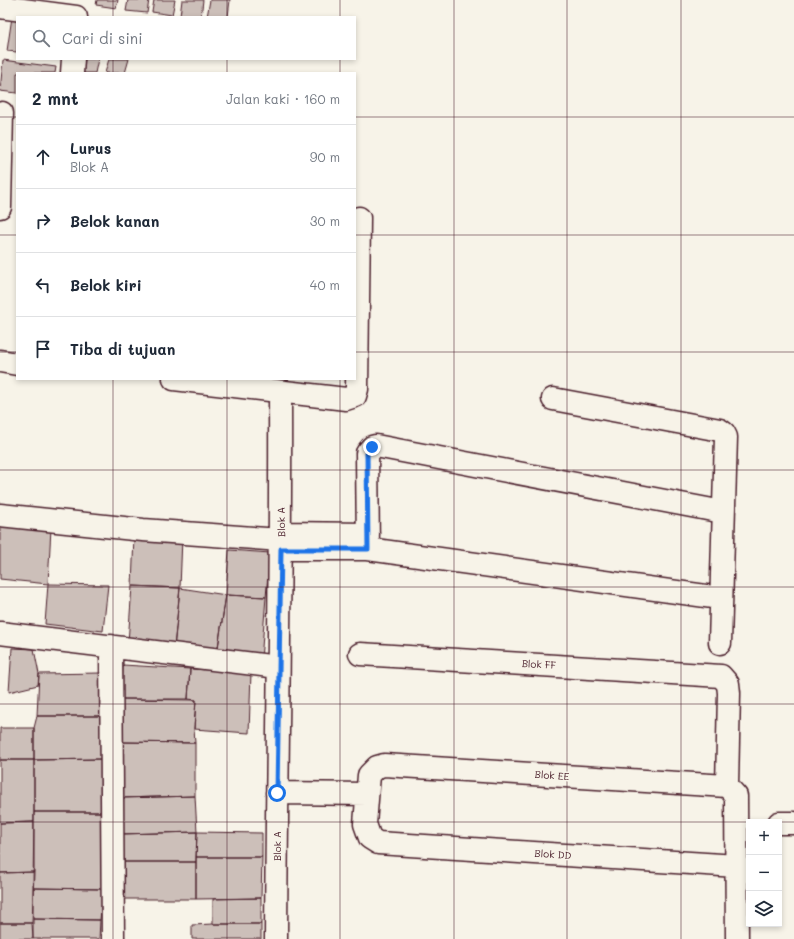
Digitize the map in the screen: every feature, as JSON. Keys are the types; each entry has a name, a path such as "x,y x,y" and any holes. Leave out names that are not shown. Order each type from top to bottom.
{"street":[{"path":"76,16 78,0"},
{"path":"0,7 68,16"},
{"path":"72,72 73,60"},
{"path":"0,207 6,114"},
{"path":"194,380 253,383 280,392 346,399 353,398 357,393 359,218"},
{"path":"0,361 16,364"},
{"name":"Blok A","path":"276,939 278,667 281,541 280,392"},
{"path":"553,399 722,431 726,437 720,598 720,643"},
{"path":"368,541 367,453 372,447 376,446 724,512"},
{"path":"0,515 143,530 281,541 368,541 720,598"},
{"path":"0,634 278,667"},
{"path":"111,646 113,939"},
{"name":"Blok FF","path":"360,654 718,674 726,679 728,684 727,786"},
{"name":"Blok EE","path":"367,794 370,774 377,767 391,765 727,786"},
{"path":"727,786 736,796 743,823 737,866 737,939"},
{"path":"277,793 367,794"},
{"name":"Blok DD","path":"367,794 366,824 370,838 378,842 737,866"},
{"path":"782,823 794,823"}],"building":[{"path":"97,0 118,0 116,8 96,5"},
{"path":"128,0 149,0 147,13 126,11"},
{"path":"154,0 175,0 172,15 152,12"},
{"path":"182,0 203,0 201,16 180,16"},
{"path":"210,0 230,0 228,16 207,16"},
{"path":"12,17 16,18 16,52 7,51"},
{"path":"3,60 56,67 55,72 16,72 16,93 0,91"},
{"path":"85,60 98,60 95,72 83,72"},
{"path":"109,60 129,60 125,72 105,72"},
{"path":"0,523 51,528 48,584 0,579"},
{"path":"134,536 182,538 180,588 132,586"},
{"path":"229,550 270,553 266,597 226,595"},
{"path":"48,584 108,585 103,631 45,624"},
{"path":"132,586 180,588 174,648 128,643"},
{"path":"180,588 226,595 217,654 174,648"},
{"path":"226,595 266,597 261,660 217,654"},
{"path":"12,648 34,649 39,674 38,685 9,692"},
{"path":"123,665 190,669 188,699 122,699"},
{"path":"190,669 251,672 249,733 194,729 196,700 188,699"},
{"path":"101,673 101,716 37,716 39,674"},
{"path":"122,699 196,700 194,729 195,743 122,742"},
{"path":"37,716 101,716 102,759 34,760 34,728"},
{"path":"0,728 34,728 34,760 0,760"},
{"path":"122,742 195,743 195,796 121,798"},
{"path":"102,759 103,812 34,812 34,760"},
{"path":"0,760 34,760 34,822 0,823"},
{"path":"195,796 197,832 120,834 121,798"},
{"path":"34,812 103,812 103,889 33,888"},
{"path":"34,822 34,872 0,873 0,823"},
{"path":"197,832 262,833 262,857 196,857"},
{"path":"197,832 196,862 122,862 120,834"},
{"path":"196,857 262,857 261,898 196,899"},
{"path":"122,862 196,862 196,899 121,899"},
{"path":"34,872 32,923 0,923 0,873"},
{"path":"33,888 103,889 100,920 33,919"},
{"path":"261,898 261,924 213,924 213,899"},
{"path":"33,919 100,920 99,939 33,939"},
{"path":"0,923 32,923 33,939 0,939"},
{"path":"261,924 261,939 192,939 192,925"}],"route":[{"path":"277,793 281,549 368,549 367,453 372,447"}]}
